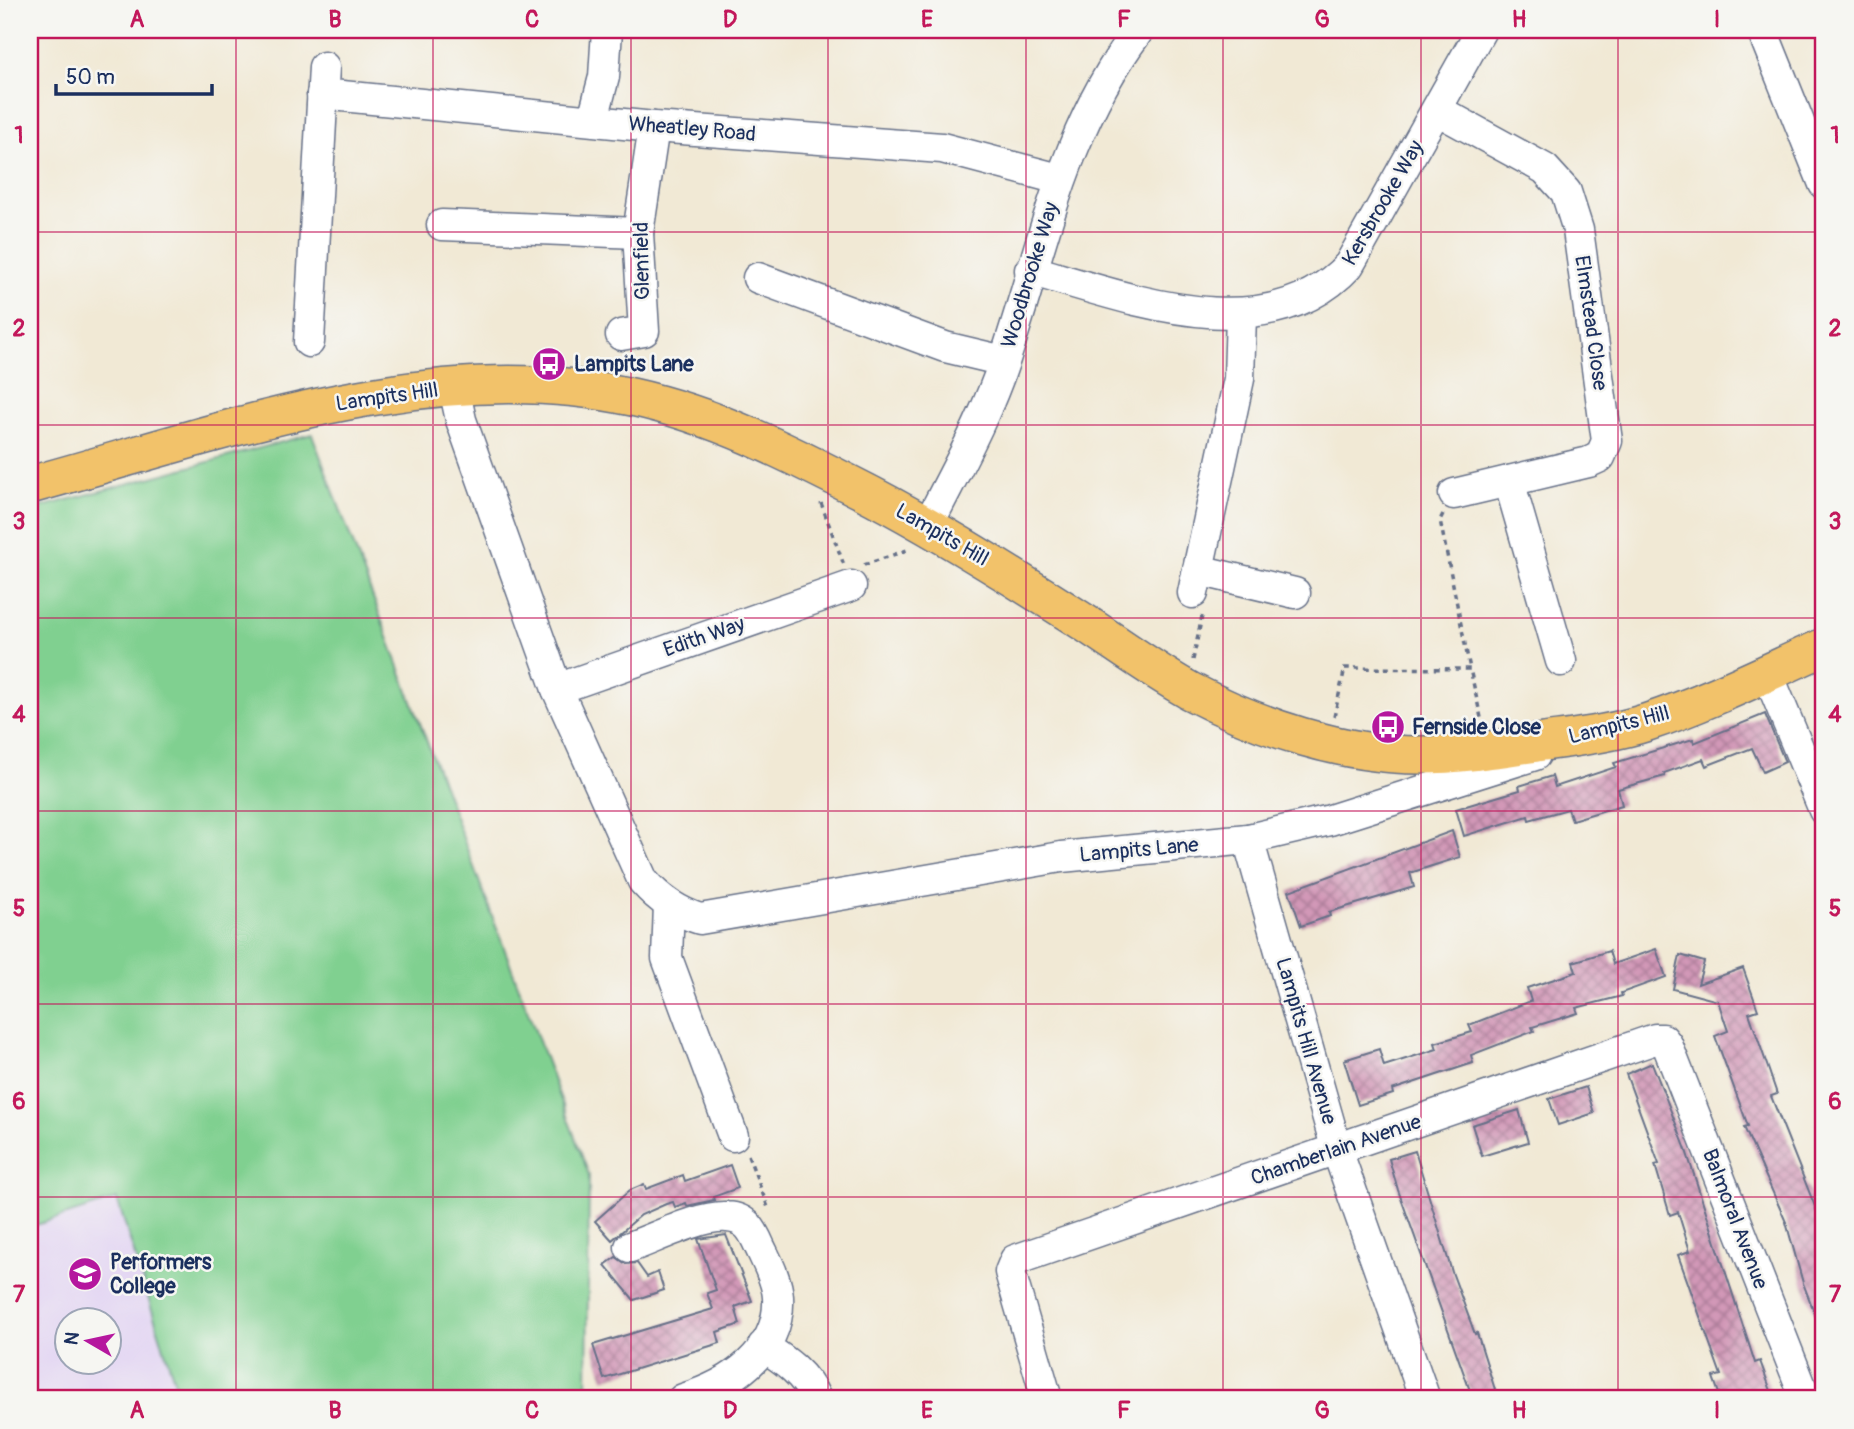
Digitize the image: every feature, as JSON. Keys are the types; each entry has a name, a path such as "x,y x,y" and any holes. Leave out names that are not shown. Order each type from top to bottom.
{"main road":[{"name":"Lampits Hill","path":"30,485 327,405 388,394 454,388 574,388 632,397 756,436 928,525 1187,689 1270,725 1328,743 1418,755 1488,750 1602,734 1644,723 1824,647"}],"street":[{"path":"593,119 604,76 607,30"},
{"name":"Woodbrooke Way","path":"928,525 986,410 1004,361 1059,179 1097,93 1139,30"},
{"name":"Kersbrooke Way","path":"1030,270 1129,298 1241,314 1293,304 1333,282 1349,265 1481,30"},
{"path":"1762,30 1824,184"},
{"name":"Wheatley Road","path":"309,342 323,80 654,127 942,148 1059,179"},
{"name":"Elmstead Close","path":"1437,110 1545,169 1566,192 1574,210 1607,441 1606,449 1588,462 1454,494"},
{"name":"Glenfield","path":"621,335 644,331 638,233 654,127"},
{"path":"442,225 638,233"},
{"path":"758,278 945,347 1004,361"},
{"path":"1241,314 1238,379 1196,581 1295,593"},
{"name":"Lampits Lane","path":"454,388 461,420 557,689 643,881 656,896 669,905 700,919 1061,857 1248,839 1331,820 1602,734"},
{"path":"1509,481 1561,661"},
{"name":"Edith Way","path":"557,689 851,586"},
{"path":"1767,672 1824,810"},
{"name":"Lampits Hill Avenue","path":"1248,839 1337,1150 1424,1399"},
{"path":"669,905 667,958 733,1136"},
{"name":"Chamberlain Avenue","path":"1047,1399 1010,1272 1011,1264 1015,1260 1662,1039"},
{"name":"Balmoral Avenue","path":"1662,1039 1806,1399"},
{"path":"630,1247 710,1219 727,1216 740,1219 751,1228 778,1296 776,1314 763,1346 737,1376 708,1392 686,1399"},
{"path":"763,1346 791,1364 810,1384 816,1399"}],"path":[{"path":"807,463 851,586 863,582 859,567 921,545 928,525"},
{"path":"1454,494 1440,520 1488,750"},
{"path":"1187,689 1205,602 1196,581"},
{"path":"1328,743 1345,668 1470,669"}],"shaded area":[{"name":"Performers College","path":"117,1199 180,1399 30,1399 30,1228"}],"green space":[{"path":"312,434 589,1175 587,1399 180,1399 117,1199 30,1227 30,510"}],"building":[{"path":"1765,714 1785,762 1763,772 1752,748 1706,766 1703,759 1664,773 1665,776 1618,789 1622,805 1572,820 1568,809 1529,820 1528,816 1464,836 1456,809 1520,790 1519,786 1552,776 1555,787 1616,767 1614,763 1693,739 1694,743"},
{"path":"1452,831 1460,857 1410,873 1414,887 1329,912 1330,916 1301,926 1289,891"},
{"path":"1656,949 1666,977 1621,993 1622,996 1576,1008 1578,1013 1532,1027 1534,1031 1471,1055 1473,1063 1392,1090 1393,1094 1358,1105 1344,1060 1379,1049 1384,1066 1437,1049 1435,1043 1472,1032 1469,1025 1531,1001 1527,988 1576,972 1573,962 1609,951 1613,964"},
{"path":"1680,955 1704,962 1698,984 1743,968 1758,1010 1749,1013 1777,1094 1771,1096 1820,1219 1824,1218 1824,1332 1803,1283 1786,1222 1744,1127 1748,1126 1715,1036 1728,1031 1718,1001 1673,989"},
{"path":"1652,1063 1685,1147 1755,1363 1760,1361 1774,1399 1721,1399 1713,1377 1721,1375 1678,1255 1690,1251 1678,1212 1670,1215 1655,1165 1659,1164 1626,1074"},
{"path":"1586,1087 1594,1113 1558,1125 1549,1099"},
{"path":"1519,1110 1528,1142 1482,1156 1472,1125"},
{"path":"1415,1151 1452,1272 1475,1334 1477,1333 1498,1399 1473,1399 1398,1190 1389,1159"},
{"path":"730,1165 738,1188 713,1197 714,1200 675,1207 673,1202 666,1204 641,1215 612,1240 595,1221 630,1190 644,1184 646,1189 683,1175 685,1181"},
{"path":"726,1235 752,1301 735,1307 740,1324 717,1332 720,1343 604,1379 593,1345 713,1309 707,1293 716,1290 698,1239"},
{"path":"616,1257 626,1264 637,1263 647,1277 658,1272 664,1290 634,1300 605,1265"}],"place":[{"name":"Lampits Lane","path":"549,364"},
{"name":"Fernside Close","path":"1388,727"},
{"name":"Performers College","path":"85,1274"}]}
